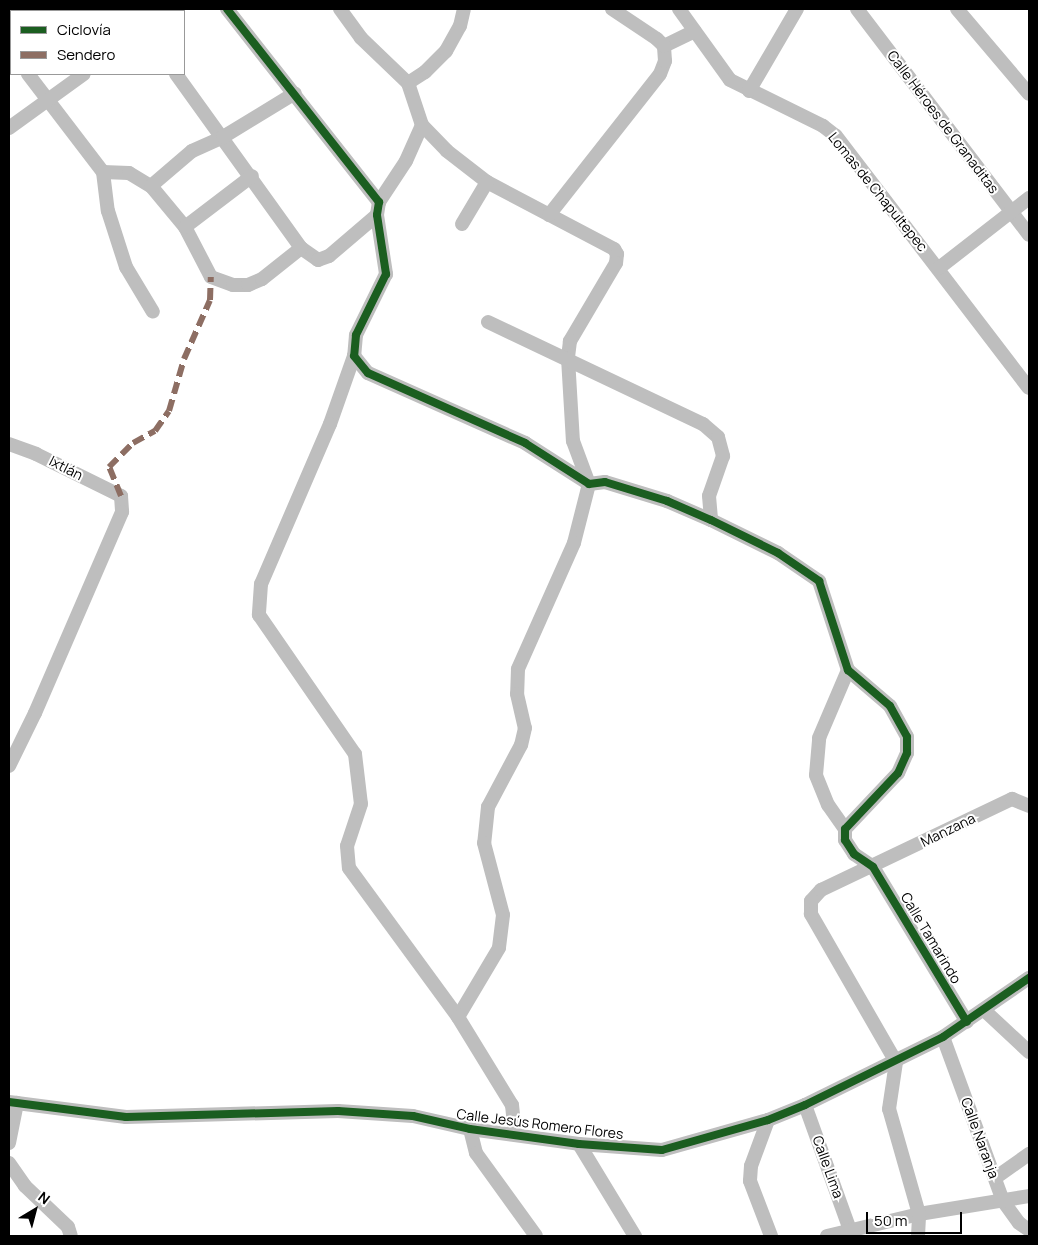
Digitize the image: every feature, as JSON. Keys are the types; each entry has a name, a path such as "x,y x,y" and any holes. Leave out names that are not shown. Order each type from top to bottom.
{"street":[{"path":"168,10 174,9"},
{"path":"227,9 295,93 378,209 386,274 356,336 354,356 330,424 261,584 260,615 355,754 361,804 347,846 349,868 458,1017 512,1105 515,1133"},
{"path":"340,9 361,38 408,83 422,125 447,152 487,182 614,249 618,254 616,264 570,341 568,358 573,441 589,484 574,543 518,669 517,694 525,728 521,746 488,807 484,842 503,915 499,948 458,1017"},
{"path":"408,83 425,72 446,51 460,26 464,9"},
{"path":"612,9 664,46"},
{"name":"Lomas de Chapultepec","path":"679,9 730,80 807,118 836,136 1027,382"},
{"path":"749,91 797,9"},
{"name":"Calle Héroes de Granaditas","path":"857,9 1029,235"},
{"path":"957,9 1029,94"},
{"path":"664,46 694,31"},
{"path":"549,215 660,74 665,61 664,46"},
{"path":"29,75 103,172 108,211 126,267 154,312"},
{"path":"9,128 83,75"},
{"path":"177,75 252,176 301,248 318,260 329,256 378,209 406,161 422,125"},
{"path":"151,186 192,151 223,137 295,93"},
{"path":"103,172 129,173 151,186 185,227 211,277 233,286 248,285 262,279 301,248"},
{"path":"185,227 252,176"},
{"path":"462,224 487,182"},
{"path":"939,268 1029,198"},
{"path":"488,322 568,358 702,424 718,437 723,456 709,496 711,520"},
{"path":"354,356 368,373 525,443 589,484 605,482 667,501 778,553 819,581 848,670 890,706 907,737 907,752 898,773 845,829"},
{"name":"Ixtlán","path":"9,444 36,454 121,496 122,512 35,713 9,766"},
{"path":"848,670 819,738 816,775 828,805 845,829 845,840 854,854 873,867"},
{"name":"Manzana","path":"896,1062 811,914 810,901 821,890 873,867 1012,799 1027,804"},
{"name":"Calle Tamarindo","path":"873,867 967,1022"},
{"name":"Calle Jesús Romero Flores","path":"13,1102 126,1117 338,1111 412,1116 470,1129 515,1133 579,1144 662,1150 768,1120 805,1105 896,1062 943,1037 985,1012 1029,978"},
{"path":"985,1012 1029,1052"},
{"name":"Calle Naranja","path":"943,1037 1003,1201 1019,1223 1029,1230"},
{"path":"896,1062 889,1109 919,1214 918,1236"},
{"path":"9,1142 13,1102"},
{"name":"Calle Lima","path":"805,1105 850,1230"},
{"path":"768,1120 751,1166 750,1181 771,1236"},
{"path":"470,1129 476,1153 536,1236"},
{"path":"579,1144 635,1236"},
{"path":"996,1178 1029,1154"},
{"path":"9,1163 25,1186 68,1227 71,1236"},
{"path":"826,1236 850,1230 882,1230 919,1214 1029,1196"}],"marked path":[{"path":"121,496 109,467 133,443 155,431 169,411 184,359 210,300 211,277"}],"cycle path":[{"path":"227,9 379,202 377,215 386,274 356,335 354,356 368,373 525,443 589,484 605,482 667,501 711,520 778,553 819,581 848,670 890,706 907,737 907,753 898,773 845,829 845,840 854,854 873,867 967,1022"},
{"path":"9,1102 126,1117 338,1111 413,1116 470,1129 579,1144 662,1150 768,1120 805,1105 943,1037 1029,978"}]}
